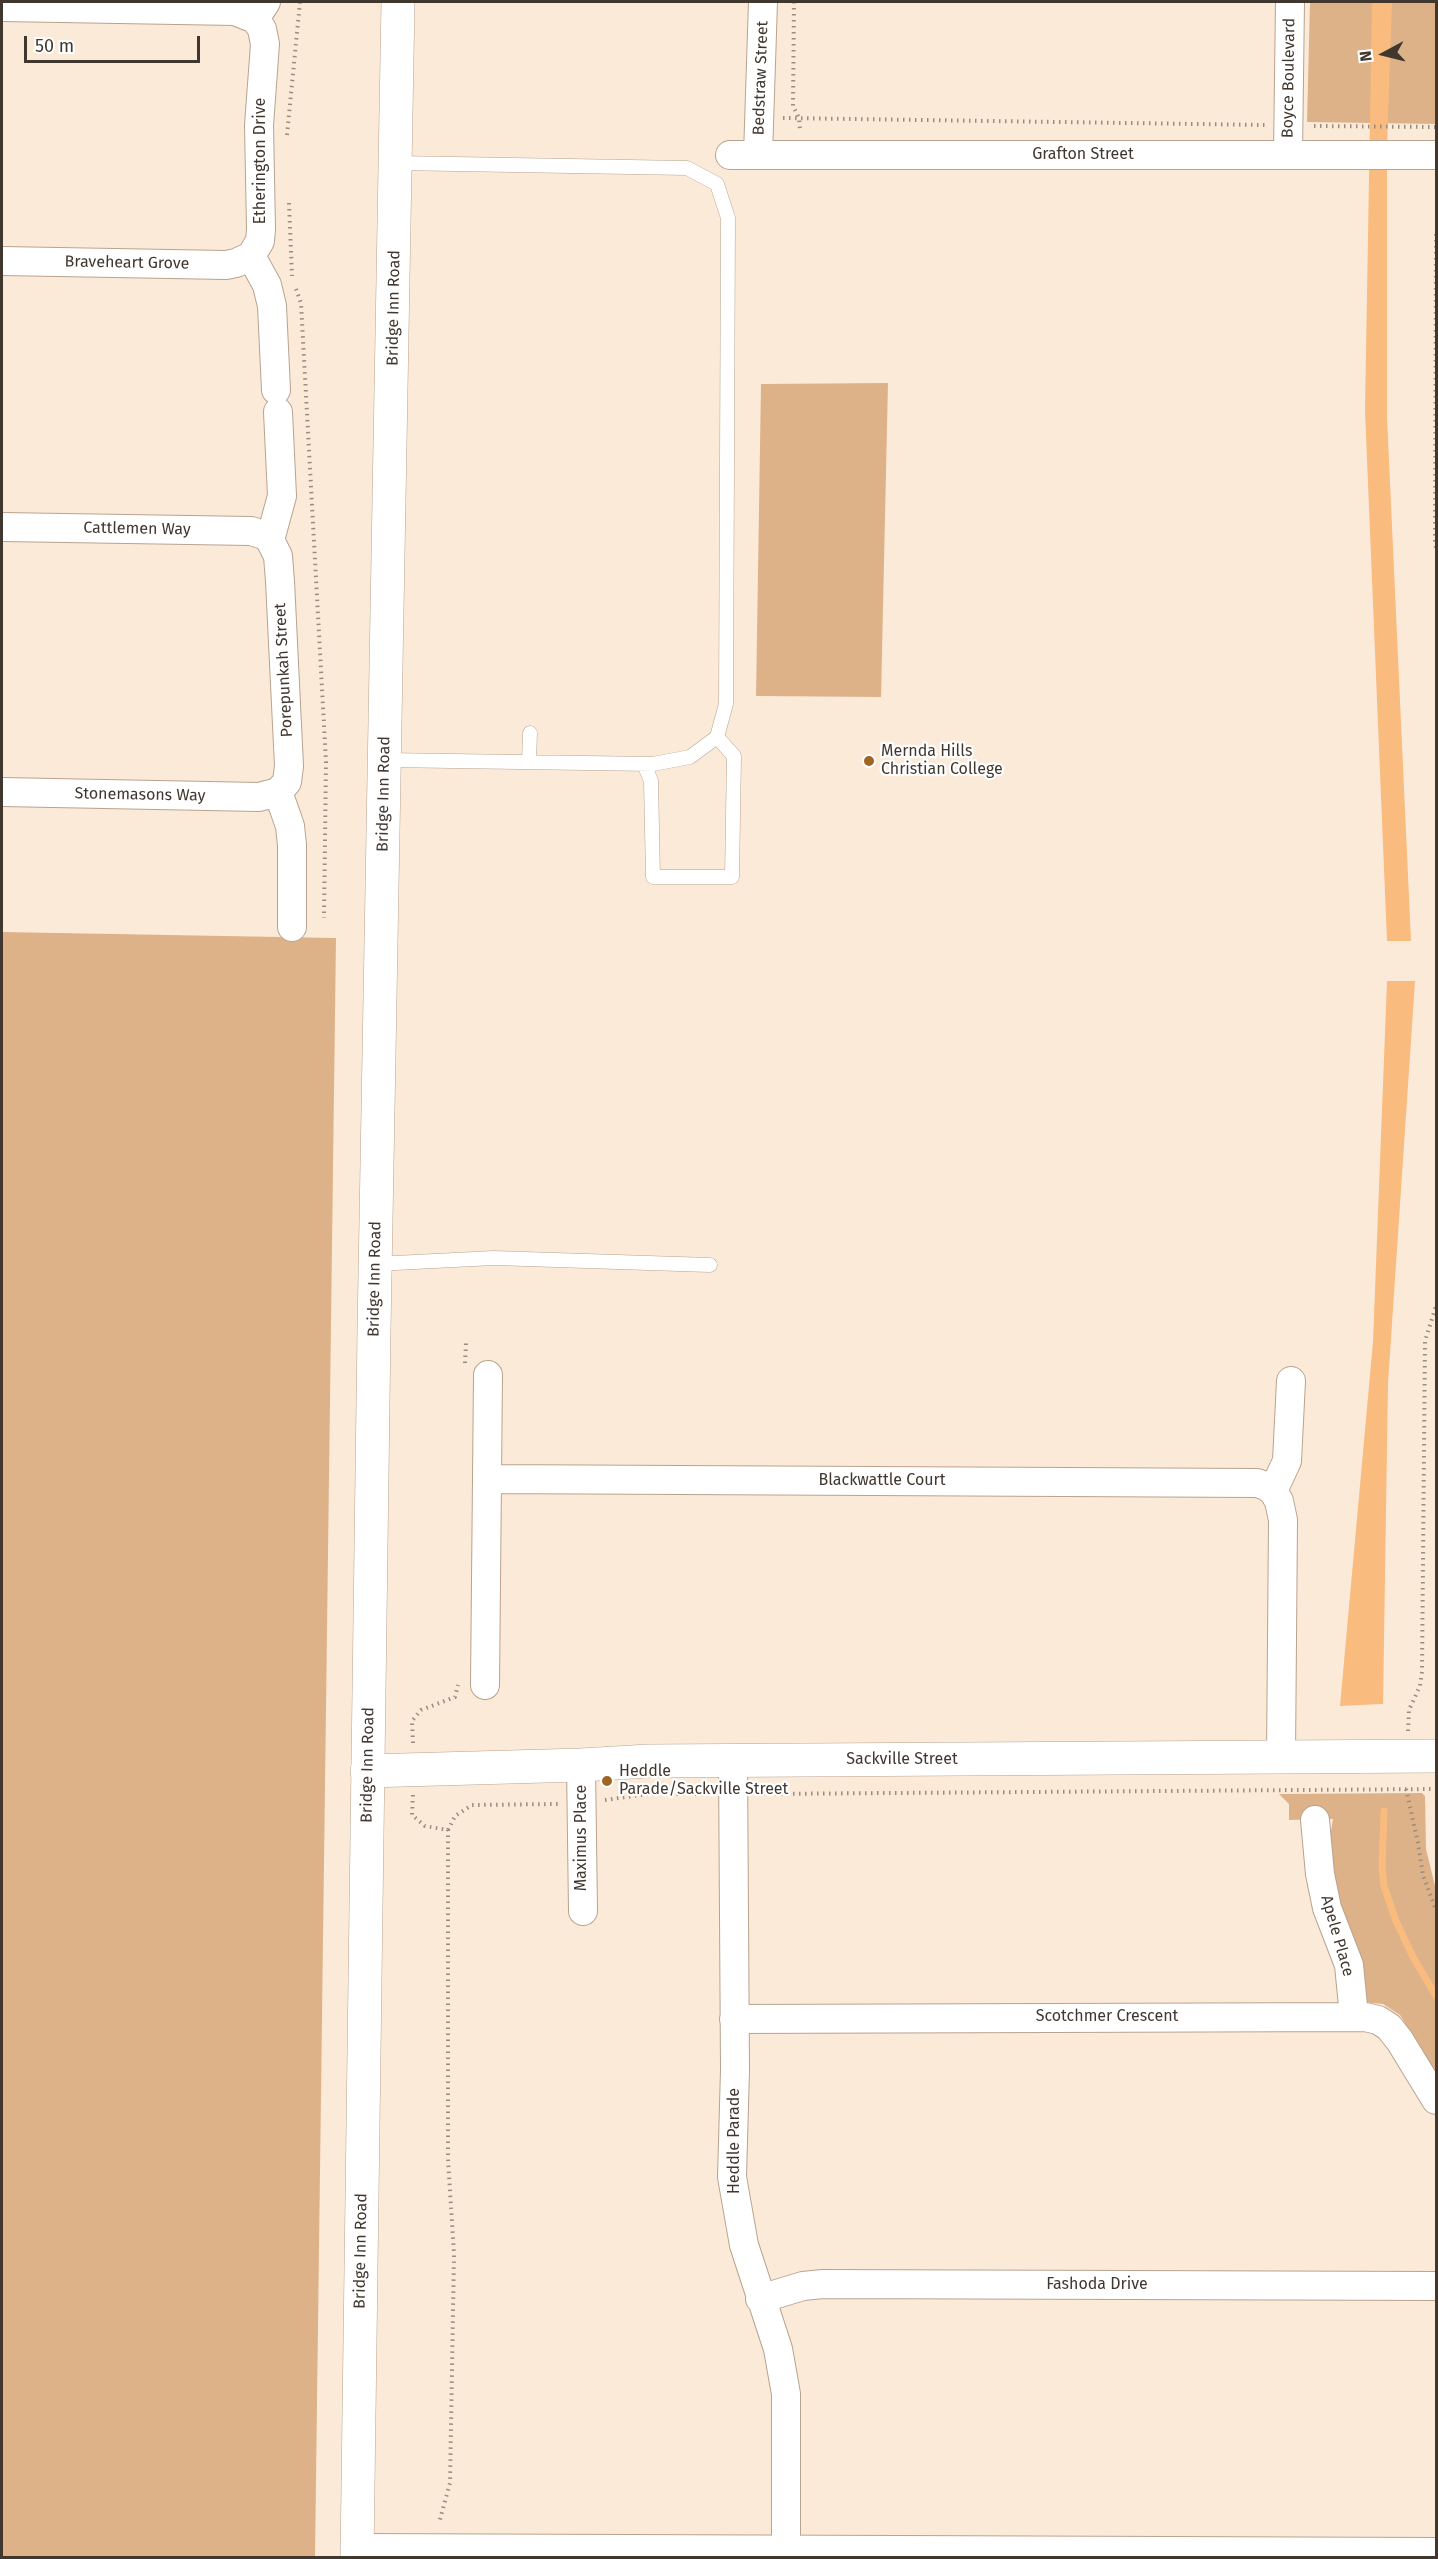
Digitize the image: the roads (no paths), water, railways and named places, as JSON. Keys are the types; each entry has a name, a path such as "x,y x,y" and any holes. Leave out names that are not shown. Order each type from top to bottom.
{"main road":[{"name":"Bridge Inn Road","path":"357,2553 375,1264 398,2"},
{"name":"Sackville Street","path":"368,1771 649,1761 1421,1756"}],"street":[{"name":"Bedstraw Street","path":"758,155 763,2"},
{"name":"Boyce Boulevard","path":"1288,154 1290,2"},
{"path":"17,5 260,10"},
{"name":"Etherington Drive","path":"251,256 260,241 261,228 259,124 265,44 260,10"},
{"name":"Grafton Street","path":"730,155 1320,155 1436,141"},
{"path":"251,256 267,285 272,306 282,496 270,540"},
{"name":"Braveheart Grove","path":"2,261 226,265 251,256"},
{"name":"Cattlemen Way","path":"2,527 251,531 264,535 270,540"},
{"name":"Porepunkah Street","path":"270,540 278,556 289,766 287,782 278,792"},
{"name":"Stonemasons Way","path":"2,792 259,797 278,792"},
{"path":"278,792 290,826 292,845 292,927"},
{"path":"472,1683 488,1479 477,1370"},
{"path":"1281,1757 1283,1520 1279,1501 1273,1491 1287,1461 1291,1381"},
{"name":"Blackwattle Court","path":"488,1479 1257,1483 1273,1491"},
{"name":"Heddle Parade","path":"734,1761 732,2177 744,2245 778,2349 786,2394 786,2549"},
{"name":"Maximus Place","path":"581,1765 583,1911"},
{"name":"Apele Place","path":"1315,1820 1320,1874 1327,1908 1349,1965 1354,2016"},
{"name":"Scotchmer Crescent","path":"734,2019 1354,2016 1378,2020 1389,2027 1437,2100"},
{"name":"Fashoda Drive","path":"760,2299 803,2286 823,2284 1437,2286"},
{"path":"357,2553 441,2549 786,2549 1332,2554 1437,2552"}],"lane":[{"path":"385,760 644,764 690,758 717,737 726,704 728,218 717,184 687,168 396,163"},
{"path":"529,762 530,733"},
{"path":"644,764 651,781 653,877 732,877 734,756 717,737"},
{"path":"375,1264 494,1258 710,1265"}],"waterway":[{"path":"1384,1811 1382,1867 1384,1886 1396,1921 1413,1957 1436,1996"}],"place":[{"name":"Mernda Hills Christian College","path":"869,761"},
{"name":"Heddle Parade/Sackville Street","path":"607,1781"}]}
